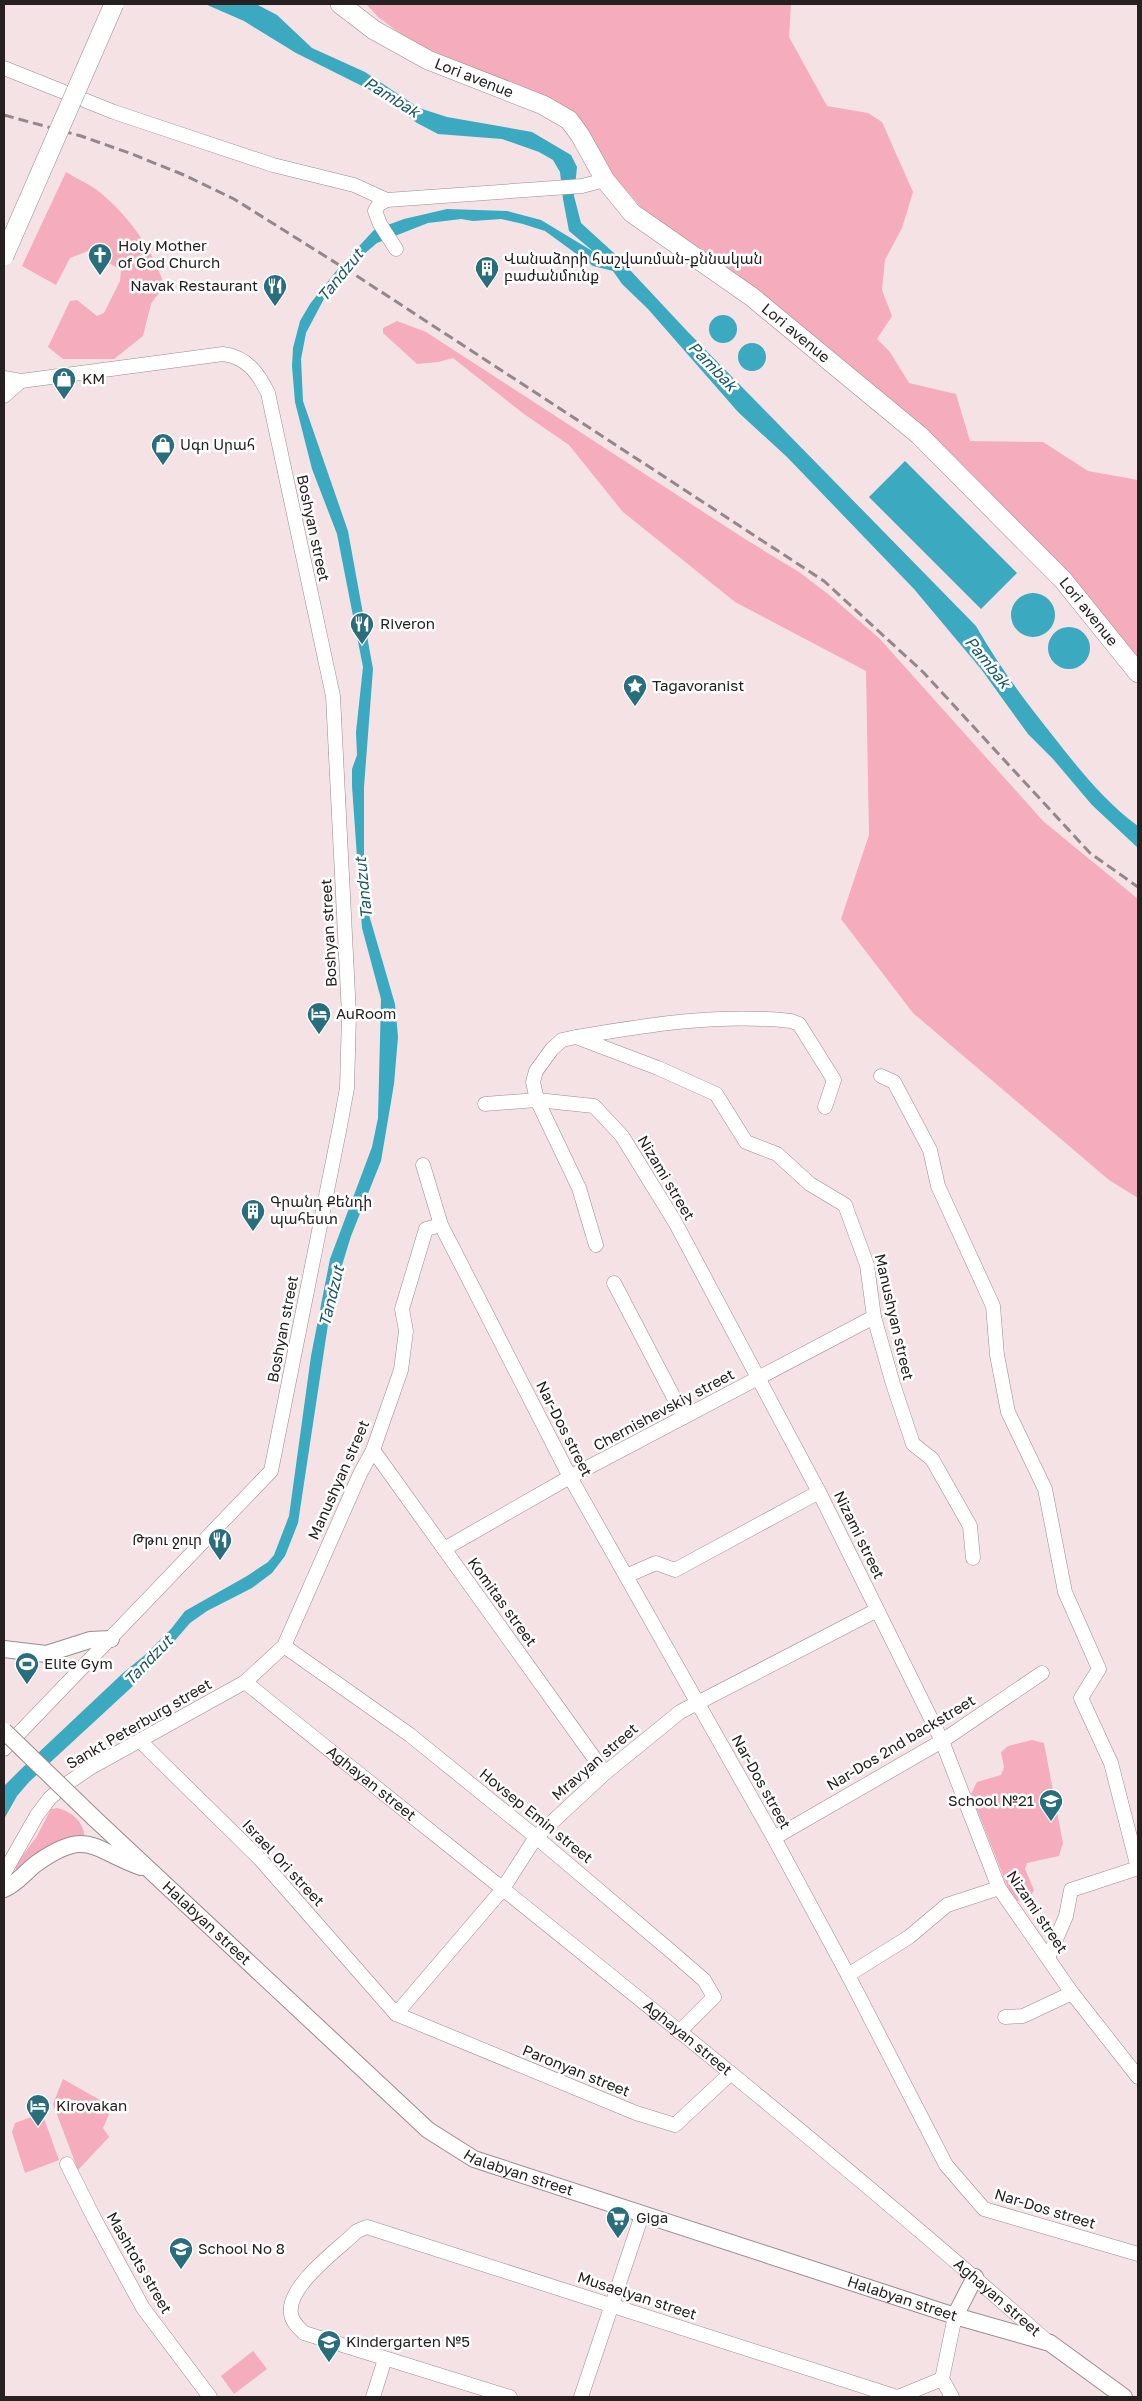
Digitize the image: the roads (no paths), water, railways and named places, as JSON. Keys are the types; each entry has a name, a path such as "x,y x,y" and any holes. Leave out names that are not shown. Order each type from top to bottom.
{"highway":[{"path":"4,256 114,4"},
{"name":"Lori avenue","path":"340,4 374,30 428,60 543,105 569,120 580,135 605,180 632,213 752,297 919,435 1063,580 1138,673"}],"main road":[{"path":"4,1649 46,1654 90,1640 111,1639"},
{"name":"Halabyan street","path":"4,1731 94,1818 428,2130 474,2159 956,2316 1050,2343"},
{"path":"4,1889 12,1886 36,1864 51,1854 77,1844 94,1845 126,1862 150,1870"},
{"path":"956,2316 975,2277"},
{"name":"Aghayan street","path":"1050,2343 1124,2397"}],"street":[{"path":"4,68 114,112 273,165 354,185 387,200"},
{"path":"396,248 380,224 375,211 378,204 387,200 556,186 582,186 605,180"},
{"name":"Boshyan street","path":"4,378 21,381 223,354 234,355 255,370 268,393 333,696 349,1014 347,1088 271,1471 4,1750"},
{"path":"4,396 21,381"},
{"path":"596,1245 579,1188 537,1100 533,1082 542,1060 562,1040 624,1029 714,1019 791,1021 799,1024 834,1080 825,1107"},
{"name":"Manushyan street","path":"576,1037 658,1068 716,1094 746,1142 777,1154 810,1184 845,1205 867,1265 874,1317 893,1384 913,1444 932,1460 970,1526 973,1558"},
{"path":"881,1076 894,1082 930,1150 938,1186 993,1306 997,1355 1008,1412 1045,1489 1065,1592 1099,1669 1081,1698 1111,1764 1138,1868 1071,1890 1066,1916 1048,1958"},
{"name":"Nizami street","path":"485,1104 537,1100 594,1106 622,1136 675,1222 757,1378 820,1492 942,1741 999,1888 1072,1993 1138,2077"},
{"path":"423,1165 441,1225"},
{"name":"Manushyan street","path":"246,1682 284,1646 360,1474 373,1450 401,1370 406,1331 402,1309 426,1229 441,1225"},
{"name":"Nar-Dos street","path":"441,1225 570,1478 774,1838 848,1975 946,2165 984,2208 1138,2254"},
{"path":"614,1283 684,1417"},
{"name":"Chernishevskiy street","path":"444,1549 570,1478 874,1317"},
{"name":"Komitas street","path":"373,1450 605,1773"},
{"path":"626,1576 656,1563 675,1570 820,1492"},
{"name":"Mravyan street","path":"396,2014 502,1890 536,1836 605,1773 680,1712 877,1610"},
{"name":"Hovsep Emin street","path":"284,1646 410,1735 536,1836 636,1920 711,1988 714,1996 679,2032"},
{"name":"Nar-Dos 2nd backstreet","path":"774,1838 942,1741 1042,1673"},
{"name":"Sankt Peterburg street","path":"4,1873 25,1832 50,1798 90,1768 246,1682"},
{"name":"Aghayan street","path":"246,1682 731,2073 975,2277 1050,2343"},
{"name":"Israel Ori street","path":"140,1741 260,1859 396,2014"},
{"path":"848,1975 909,1937 947,1905 999,1888"},
{"path":"1005,2017 1024,2016 1072,1993"},
{"name":"Paronyan street","path":"396,2014 636,2113 675,2125 731,2073"},
{"name":"Mashtots street","path":"67,2164 143,2308 210,2397"},
{"path":"581,2397 642,2215"},
{"name":"Musaelyan street","path":"385,2359 304,2333 295,2323 291,2314 292,2302 300,2284 357,2231 367,2227 897,2397 942,2379"},
{"path":"952,2397 942,2379 956,2316"},
{"path":"373,2397 385,2359 510,2397"}],"water":[{"path":"205,4 256,4 277,15 312,48 365,72 419,108 447,117 532,132 571,155 577,167 574,196 581,223 615,254 687,331 976,626 993,655 1032,710 1072,760 1114,806 1138,826 1138,848 1092,805 1053,759 1028,734 981,669 914,589 787,457 738,412 648,309 622,284 613,271 593,266 545,231 501,219 473,221 461,219 428,223 377,243 350,266 327,293 306,333 301,359 303,401 348,531 373,669 364,787 364,866 367,908 395,1004 398,1037 394,1084 381,1161 351,1236 332,1298 298,1523 285,1556 272,1573 252,1588 207,1611 190,1623 146,1674 29,1782 17,1796 4,1819 4,1786 19,1771 123,1673 145,1655 171,1629 185,1611 247,1576 268,1562 274,1555 289,1516 311,1356 330,1259 372,1147 378,1118 381,999 362,928 352,786 352,769 357,755 356,732 363,667 337,534 312,469 295,402 292,366 293,348 300,321 310,304 337,270 374,230 404,219 447,209 507,211 541,220 594,252 569,231 560,172 553,160 539,152 502,139 438,134 417,123 374,92 296,53 244,21"},
{"path":"723,315 733,319 737,329 733,339 723,343 713,339 709,329 713,319"},
{"path":"752,343 762,347 766,357 762,367 752,371 742,367 738,357 742,347"},
{"path":"905,461 1017,573 981,609 869,497"},
{"path":"1029,593 1037,593 1049,599 1055,615 1049,631 1037,637 1029,637 1017,631 1011,619 1011,611 1017,599"},
{"path":"1073,627 1081,630 1087,636 1090,648 1087,660 1081,666 1065,669 1057,666 1051,660 1048,644 1051,636 1057,630"}],"railway":[{"path":"4,115 81,136 132,154 184,175 234,199 360,278 824,581 923,672 1090,853 1138,887"}],"place":[{"name":"Holy Mother of God Church","path":"100,276"},
{"name":"Վանաձորի հաշվառման-քննական բաժանմունք","path":"487,289"},
{"name":"Navak Restaurant","path":"275,307"},
{"name":"KM","path":"64,400"},
{"name":"Սգո Սրահ","path":"163,466"},
{"name":"Riveron","path":"362,645"},
{"name":"Tagavoranist","path":"635,707"},
{"name":"AuRoom","path":"319,1035"},
{"name":"Գրանդ Քենդի պահեստ","path":"253,1232"},
{"name":"Թթու ջուր","path":"220,1561"},
{"name":"Elite Gym","path":"27,1685"},
{"name":"School №21","path":"1051,1822"},
{"name":"Kirovakan","path":"38,2127"},
{"name":"Giga","path":"618,2239"},
{"name":"School No 8","path":"181,2270"},
{"name":"Kindergarten №5","path":"329,2363"}],"water label":[{"name":"Pambak","path":"392,97"},
{"name":"Tandzut","path":"340,275"},
{"name":"Pambak","path":"713,366"},
{"name":"Pambak","path":"988,662"},
{"name":"Tandzut","path":"363,888"},
{"name":"Tandzut","path":"331,1296"},
{"name":"Tandzut","path":"148,1660"}]}
